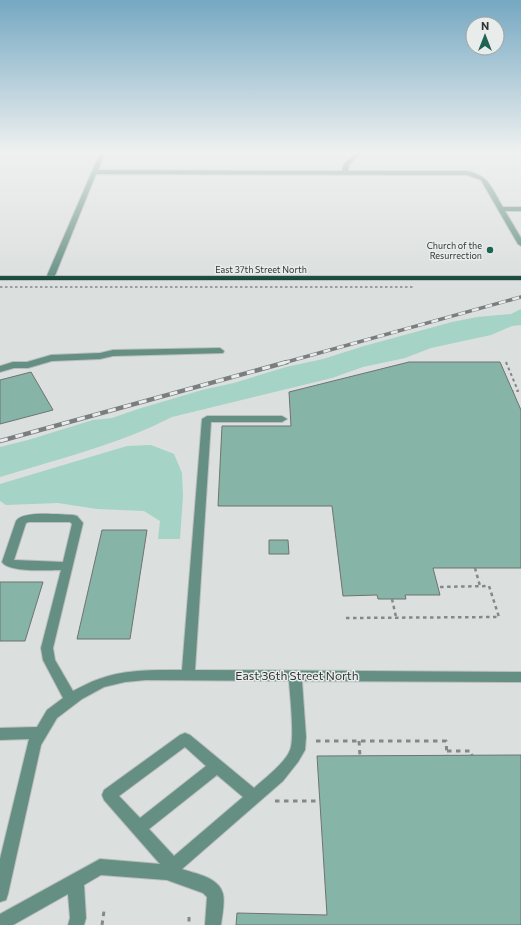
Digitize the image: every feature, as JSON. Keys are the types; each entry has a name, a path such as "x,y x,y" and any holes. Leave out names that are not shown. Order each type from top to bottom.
{"main road":[{"name":"East 37th Street North","path":"0,278 521,278"}],"street":[{"path":"50,278 84,196"},
{"path":"493,196 521,244"},
{"path":"500,209 521,209"},
{"path":"0,369 13,365 28,365 51,358 100,356 113,353 220,352"},
{"path":"188,675 207,419 282,418"},
{"path":"67,566 13,565 8,562 21,521 28,518 73,519 78,523 47,648 49,660 74,697"},
{"path":"170,870 278,776 293,758 298,750 299,737 295,675"},
{"name":"East 36th Street North","path":"0,894 34,744 52,714 74,697 101,684 125,676 521,676"},
{"path":"0,734 40,733"},
{"path":"170,870 109,795 185,738 254,797"},
{"path":"138,829 218,766"},
{"path":"0,923 100,868 170,870 209,887 215,895 213,925"},
{"path":"76,882 78,918 76,925"}],"path":[{"path":"0,288 418,287"},
{"path":"506,362 518,391 513,391"},
{"path":"475,568 480,586"},
{"path":"346,618 499,618 489,586 438,587"},
{"path":"392,599 396,618"},
{"path":"316,741 446,741 447,755"},
{"path":"359,741 360,756"},
{"path":"447,751 471,751 472,755"},
{"path":"275,801 320,801"},
{"path":"102,925 104,911"},
{"path":"189,917 189,925"}],"green space":[{"path":"521,309 521,325 512,326 491,335 431,348 405,358 363,367 332,378 172,417 109,444 0,477 0,447 93,420 112,418 202,390 234,383 286,367 323,359 452,322 477,317 511,314"},
{"path":"151,445 174,454 182,473 183,496 180,539 158,539 160,521 144,511 97,509 58,503 6,505 0,501 0,484 127,446"}],"building":[{"path":"409,362 500,362 521,410 521,568 433,568 440,595 405,595 406,599 378,599 377,595 343,596 332,506 218,506 222,426 291,426 289,392"},
{"path":"31,372 53,410 0,424 0,380"},
{"path":"102,530 147,530 130,639 77,639"},
{"path":"269,540 288,540 289,554 269,554"},
{"path":"0,582 43,582 25,641 0,641"},
{"path":"521,755 521,925 236,925 237,913 327,915 317,756"}],"railway":[{"path":"283,363 521,297"},
{"path":"0,441 287,362"}],"place":[{"name":"Church of the Resurrection","path":"490,250"}]}
